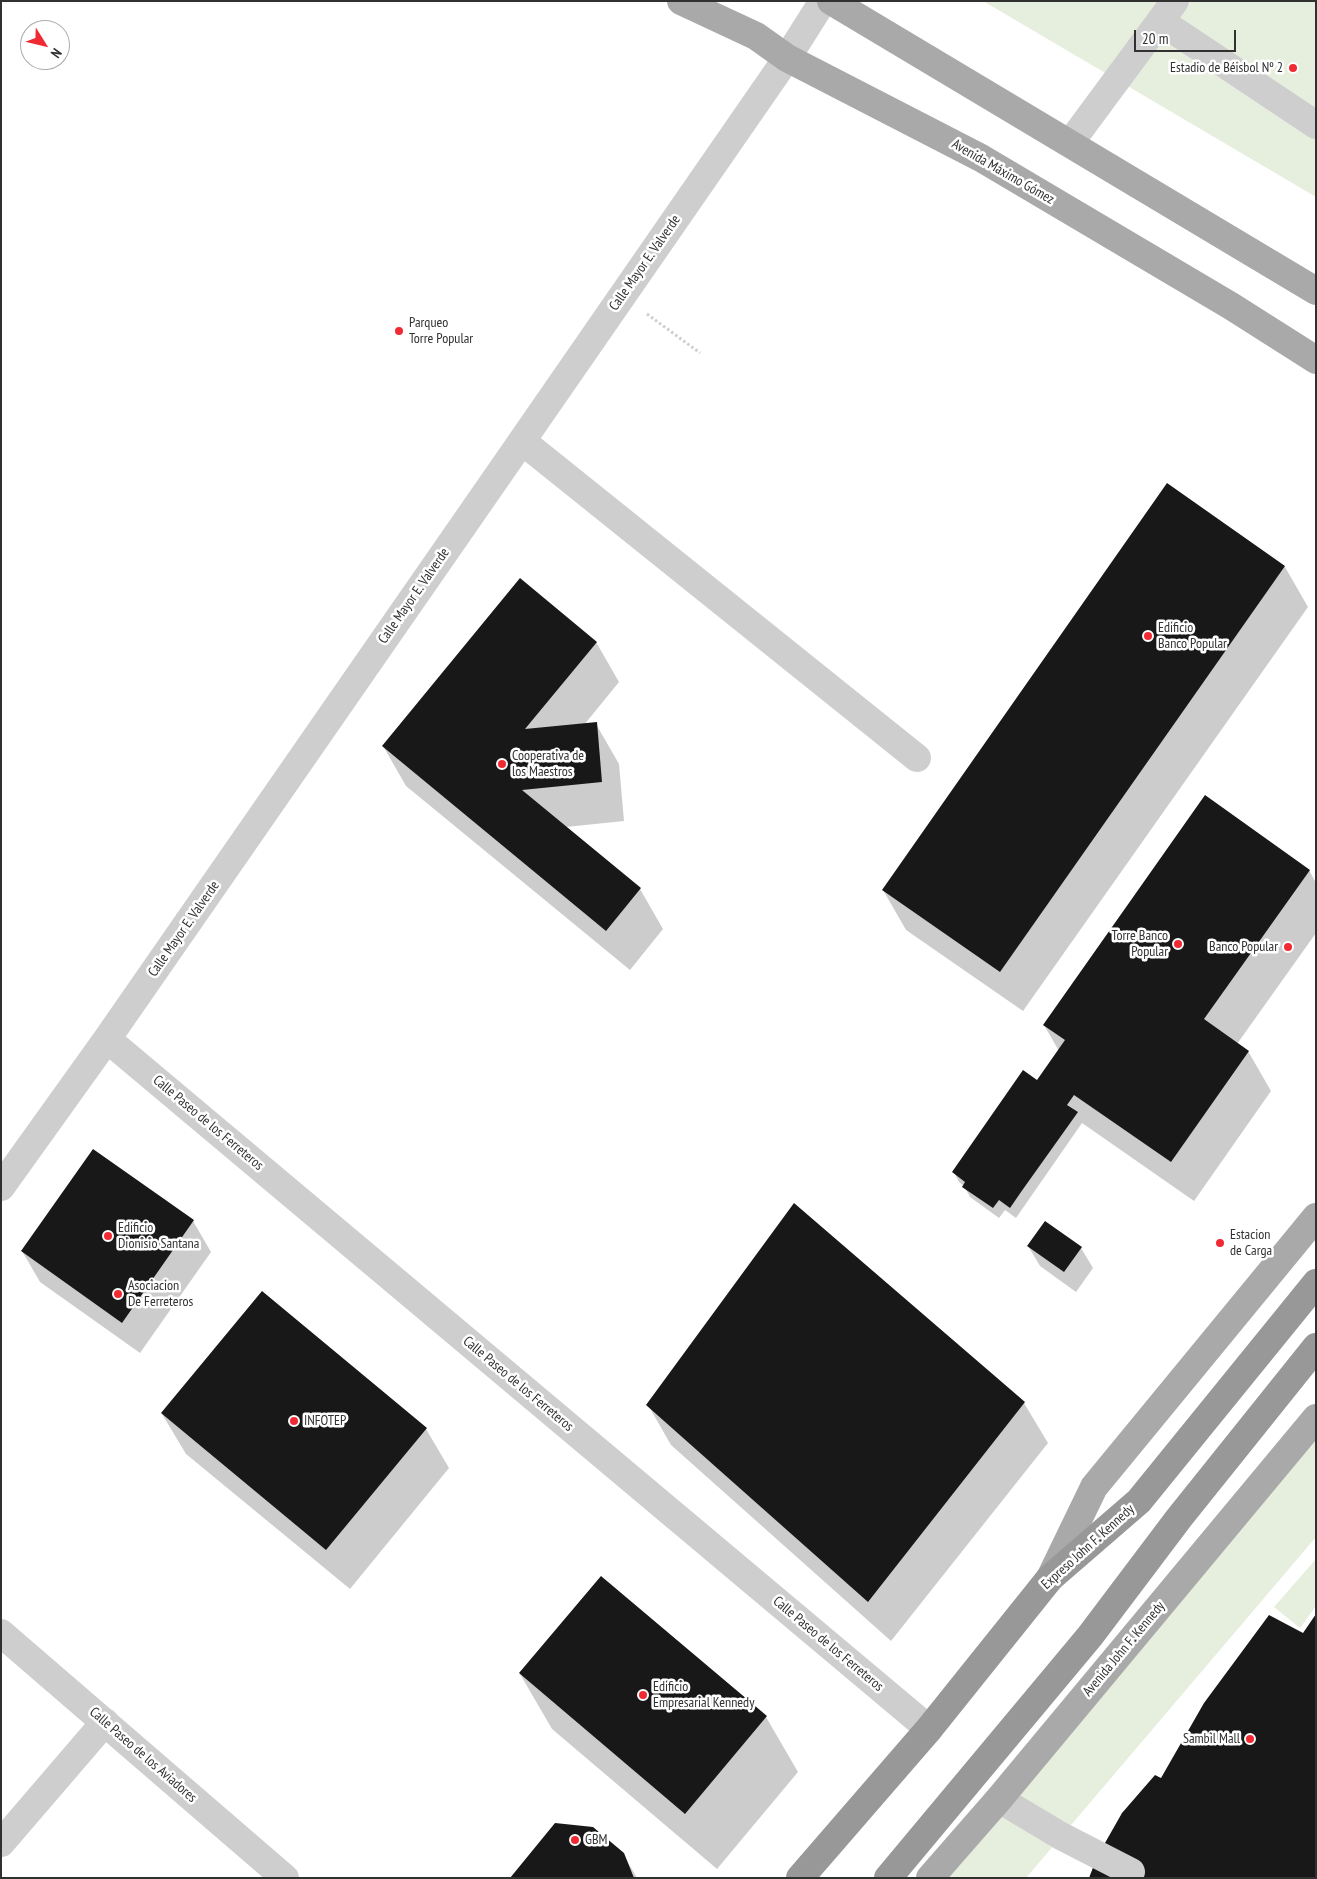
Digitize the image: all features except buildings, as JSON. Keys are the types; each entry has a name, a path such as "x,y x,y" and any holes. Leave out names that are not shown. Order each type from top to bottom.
{"highway":[{"name":"Expreso John F. Kennedy","path":"800,1878 929,1728 1050,1578 1139,1501 1316,1283"},
{"path":"888,1878 1090,1636 1179,1518 1316,1347"}],"main road":[{"name":"Avenida Máximo Gómez","path":"681,1 756,36 787,58 981,158 1231,306 1316,360"},
{"path":"831,1 1316,291"},
{"path":"1050,1578 1094,1487 1316,1217"},
{"name":"Avenida John F. Kennedy","path":"930,1878 999,1800 1316,1418"}],"street":[{"name":"Calle Mayor E. Valverde","path":"1,1187 107,1039 522,441 787,58 822,1"},
{"path":"1070,143 1167,11 1316,125"},
{"path":"522,441 917,758"},
{"name":"Calle Paseo de los Ferreteros","path":"107,1039 929,1728"},
{"name":"Calle Paseo de los Aviadores","path":"1,1633 286,1878"},
{"path":"1,1844 105,1722"},
{"path":"999,1800 1061,1836 1131,1872"}],"path":[{"path":"622,296 700,353"}],"green space":[{"path":"983,1 1316,1 1316,197 1277,174"},
{"path":"1316,1430 1316,1537 1026,1878 946,1878"},
{"path":"1316,1559 1316,1606 1300,1628 1274,1607"}],"place":[{"name":"Estadio de Béisbol Nº 2","path":"1293,68"},
{"name":"Parqueo Torre Popular","path":"399,331"},
{"name":"Edificio Banco Popular","path":"1148,636"},
{"name":"Cooperativa de los Maestros","path":"502,764"},
{"name":"Torre Banco Popular","path":"1178,944"},
{"name":"Banco Popular","path":"1288,947"},
{"name":"Edificio Dionisio Santana","path":"108,1236"},
{"name":"Estacion de Carga","path":"1220,1243"},
{"name":"Asociacion De Ferreteros","path":"118,1294"},
{"name":"INFOTEP","path":"294,1421"},
{"name":"Edificio Empresarial Kennedy","path":"643,1695"},
{"name":"Sambil Mall","path":"1250,1739"},
{"name":"GBM","path":"575,1840"}]}
